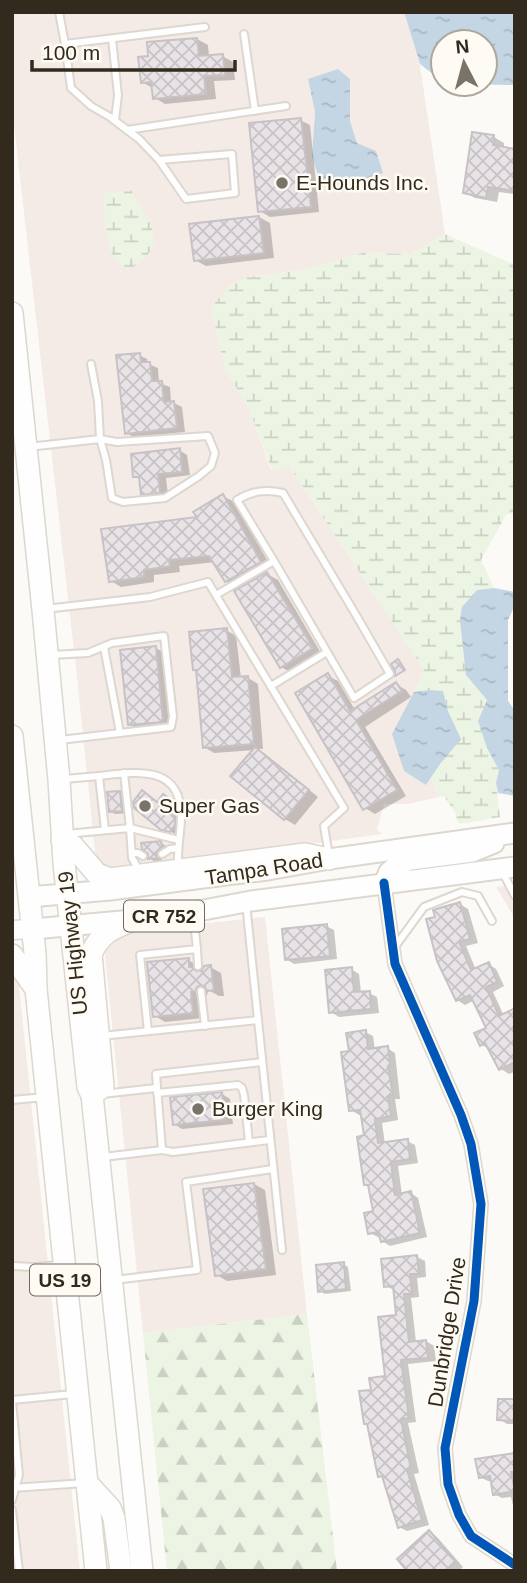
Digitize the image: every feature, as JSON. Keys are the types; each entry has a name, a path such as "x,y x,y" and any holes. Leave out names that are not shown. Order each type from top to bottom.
{"highway":[{"name":"US Highway 19","path":"12,313 43,610 67,895 88,1087 92,1095 142,1571"},
{"name":"US Highway 19","path":"12,736 23,930 36,989 96,1571"},
{"path":"62,837 97,874 110,879 139,857 179,871 305,854 329,859"},
{"path":"92,1095 103,1086 91,954 97,941 111,930 133,920"},
{"path":"12,955 36,989"},
{"path":"87,1483 110,1508 114,1518 121,1571"}],"main road":[{"name":"Tampa Road","path":"21,897 67,895 268,870 515,834"},
{"path":"384,883 389,872 410,860 472,852 515,834"},
{"name":"Tampa Road","path":"23,930 133,920 508,867"}],"street":[{"name":"Dunbridge Drive","path":"384,883 395,964 461,1115 471,1144 481,1204 474,1301 445,1448 448,1484 459,1515 471,1536 515,1565"}],"lane":[{"path":"59,12 71,88 91,106 139,139 159,160 186,199 235,194 232,154 159,160"},
{"path":"65,44 205,27"},
{"path":"244,34 255,111"},
{"path":"112,38 118,95 114,120"},
{"path":"127,130 286,106"},
{"path":"26,447 100,439 117,442 208,436 215,453 211,466 165,498 122,502 112,498 100,439 98,401 91,364"},
{"path":"250,492 282,493 390,674 354,698 274,561 237,500 250,492"},
{"path":"216,596 274,561"},
{"path":"43,610 150,597 208,582 344,808 324,826 329,859"},
{"path":"47,655 88,653 112,643 164,636 173,717 171,727 55,740"},
{"path":"104,647 120,733"},
{"path":"271,686 327,652"},
{"path":"59,780 139,772 162,777 176,790 180,800 179,871"},
{"path":"124,774 125,804 139,857"},
{"path":"99,776 105,806 105,830"},
{"path":"62,837 130,828 178,840"},
{"path":"162,845 170,849"},
{"path":"162,854 178,848"},
{"path":"508,867 515,896"},
{"path":"393,950 424,907 462,892 478,897 492,921"},
{"path":"246,902 282,1251"},
{"path":"193,912 198,966"},
{"path":"148,1031 140,955 197,949"},
{"path":"201,991 205,1026"},
{"path":"98,1037 258,1020"},
{"path":"162,1150 156,1074 262,1062"},
{"path":"92,1095 238,1085 244,1095 249,1142"},
{"path":"12,1100 47,1097"},
{"path":"98,1157 162,1150 173,1152 269,1140"},
{"path":"112,1280 197,1270 186,1182 273,1169"},
{"path":"12,1266 64,1265"},
{"path":"12,1500 19,1475 12,1401 77,1393"},
{"path":"14,1488 87,1483"},
{"path":"12,1510 19,1571"}],"shaded area":[{"path":"12,12 404,12 420,65 445,234 411,254 363,253 304,270 248,277 211,308 225,368 250,411 271,470 290,467 424,670 393,734 425,785 431,778 439,797 408,804 384,804 377,830 382,834 116,871 96,861 12,108","holes":["308,79 350,79 350,121 357,143 312,157 315,112"]},
{"path":"515,884 515,919 496,887"},
{"path":"265,917 307,1314 143,1333 104,945 127,931"},
{"path":"12,967 18,976 80,1571 12,1571"}],"green space":[{"path":"131,190 149,222 154,238 148,255 127,270 112,255 105,226 104,193"},
{"path":"445,234 515,265 515,513 506,515 481,560 494,588 477,590 479,689 487,700 478,721 487,748 499,770 496,783 500,817 459,824 444,796 439,797 431,778 440,764 451,717 443,692 414,692 424,670 290,467 272,470 250,411 225,368 211,308 229,286 248,277 304,270 363,253 411,254"},
{"path":"307,1314 337,1571 167,1571 143,1333"}],"water":[{"path":"404,12 515,12 515,85 499,85 499,28 429,28 429,71 420,64"},
{"path":"338,69 350,79 350,121 357,143 376,151 383,173 351,184 322,186 312,157 315,112 308,79"},
{"path":"494,588 515,592 515,605 508,620 508,701 515,711 515,796 498,793 496,783 499,770 487,748 478,721 487,700 466,675 460,620 462,607 477,590"},
{"path":"443,691 448,711 461,739 426,785 404,771 392,734 414,692"}],"building":[{"path":"197,38 199,56 223,54 225,75 204,76 206,94 153,99 151,82 141,83 138,57 148,56 147,42"},
{"path":"301,118 311,207 258,212 249,123"},
{"path":"472,132 494,135 493,145 515,149 515,191 488,187 486,198 463,193"},
{"path":"259,216 264,253 194,261 189,224"},
{"path":"140,353 141,362 150,362 152,381 162,381 164,402 174,401 177,428 125,434 116,355"},
{"path":"180,448 182,472 158,474 160,493 141,495 139,477 133,477 131,454"},
{"path":"223,494 261,562 225,582 209,556 169,560 170,566 144,570 144,577 109,582 101,529 197,517 193,512"},
{"path":"267,572 313,648 280,668 234,591"},
{"path":"227,628 232,677 248,676 254,744 203,748 196,670 193,670 189,632"},
{"path":"156,646 163,722 128,725 120,650"},
{"path":"398,659 405,670 395,676 391,664"},
{"path":"328,673 350,711 396,682 402,691 356,720 397,790 363,810 295,693"},
{"path":"255,747 309,790 284,820 230,776"},
{"path":"142,790 157,802 163,794 174,802 175,810 172,814 175,816 175,825 170,832 161,830 134,808 133,802"},
{"name":"Super Gas","path":"120,791 122,811 109,812 107,792"},
{"name":"Super Gas","path":"161,841 162,847 156,854 158,858 148,859 141,843"},
{"path":"460,902 470,939 459,942 471,970 489,962 497,982 486,987 499,1016 515,1008 515,1062 499,1070 485,1043 480,1046 474,1033 486,1028 470,995 456,1001 437,961 426,919 435,917 433,910"},
{"path":"327,924 330,956 285,960 282,929"},
{"path":"189,958 189,967 196,971 211,965 214,990 207,991 201,985 195,992 191,992 193,1013 153,1017 147,962"},
{"path":"352,967 354,992 370,991 371,1009 329,1013 325,970"},
{"path":"366,1030 368,1049 388,1046 393,1095 388,1096 391,1116 375,1119 378,1143 408,1139 410,1159 391,1162 395,1195 411,1191 420,1233 381,1242 378,1232 368,1234 364,1213 373,1211 368,1185 364,1185 357,1137 364,1135 360,1110 349,1111 341,1052 349,1051 346,1033"},
{"name":"Burger King","path":"222,1092 225,1120 173,1125 170,1097"},
{"path":"254,1183 266,1269 215,1276 203,1189"},
{"path":"417,1255 419,1274 410,1274 412,1294 404,1294 409,1342 426,1340 428,1358 401,1360 409,1418 401,1419 411,1469 407,1470 422,1520 398,1528 382,1476 378,1477 367,1424 364,1424 359,1391 371,1390 369,1378 385,1376 378,1317 396,1315 393,1286 384,1287 381,1259"},
{"path":"344,1262 346,1289 318,1292 316,1265"},
{"path":"498,1399 515,1399 515,1421 497,1420"},
{"path":"515,1453 515,1472 511,1472 515,1491 493,1495 490,1476 479,1478 475,1459"},
{"path":"429,1530 456,1562 446,1571 407,1571 397,1559"}],"cycle path":[{"path":"384,883 395,964 461,1115 471,1144 481,1204 474,1301 445,1448 448,1484 459,1515 471,1536 515,1565"}],"place":[{"name":"E-Hounds Inc.","path":"282,183"},
{"name":"Super Gas","path":"145,806"},
{"name":"Burger King","path":"198,1109"}]}
